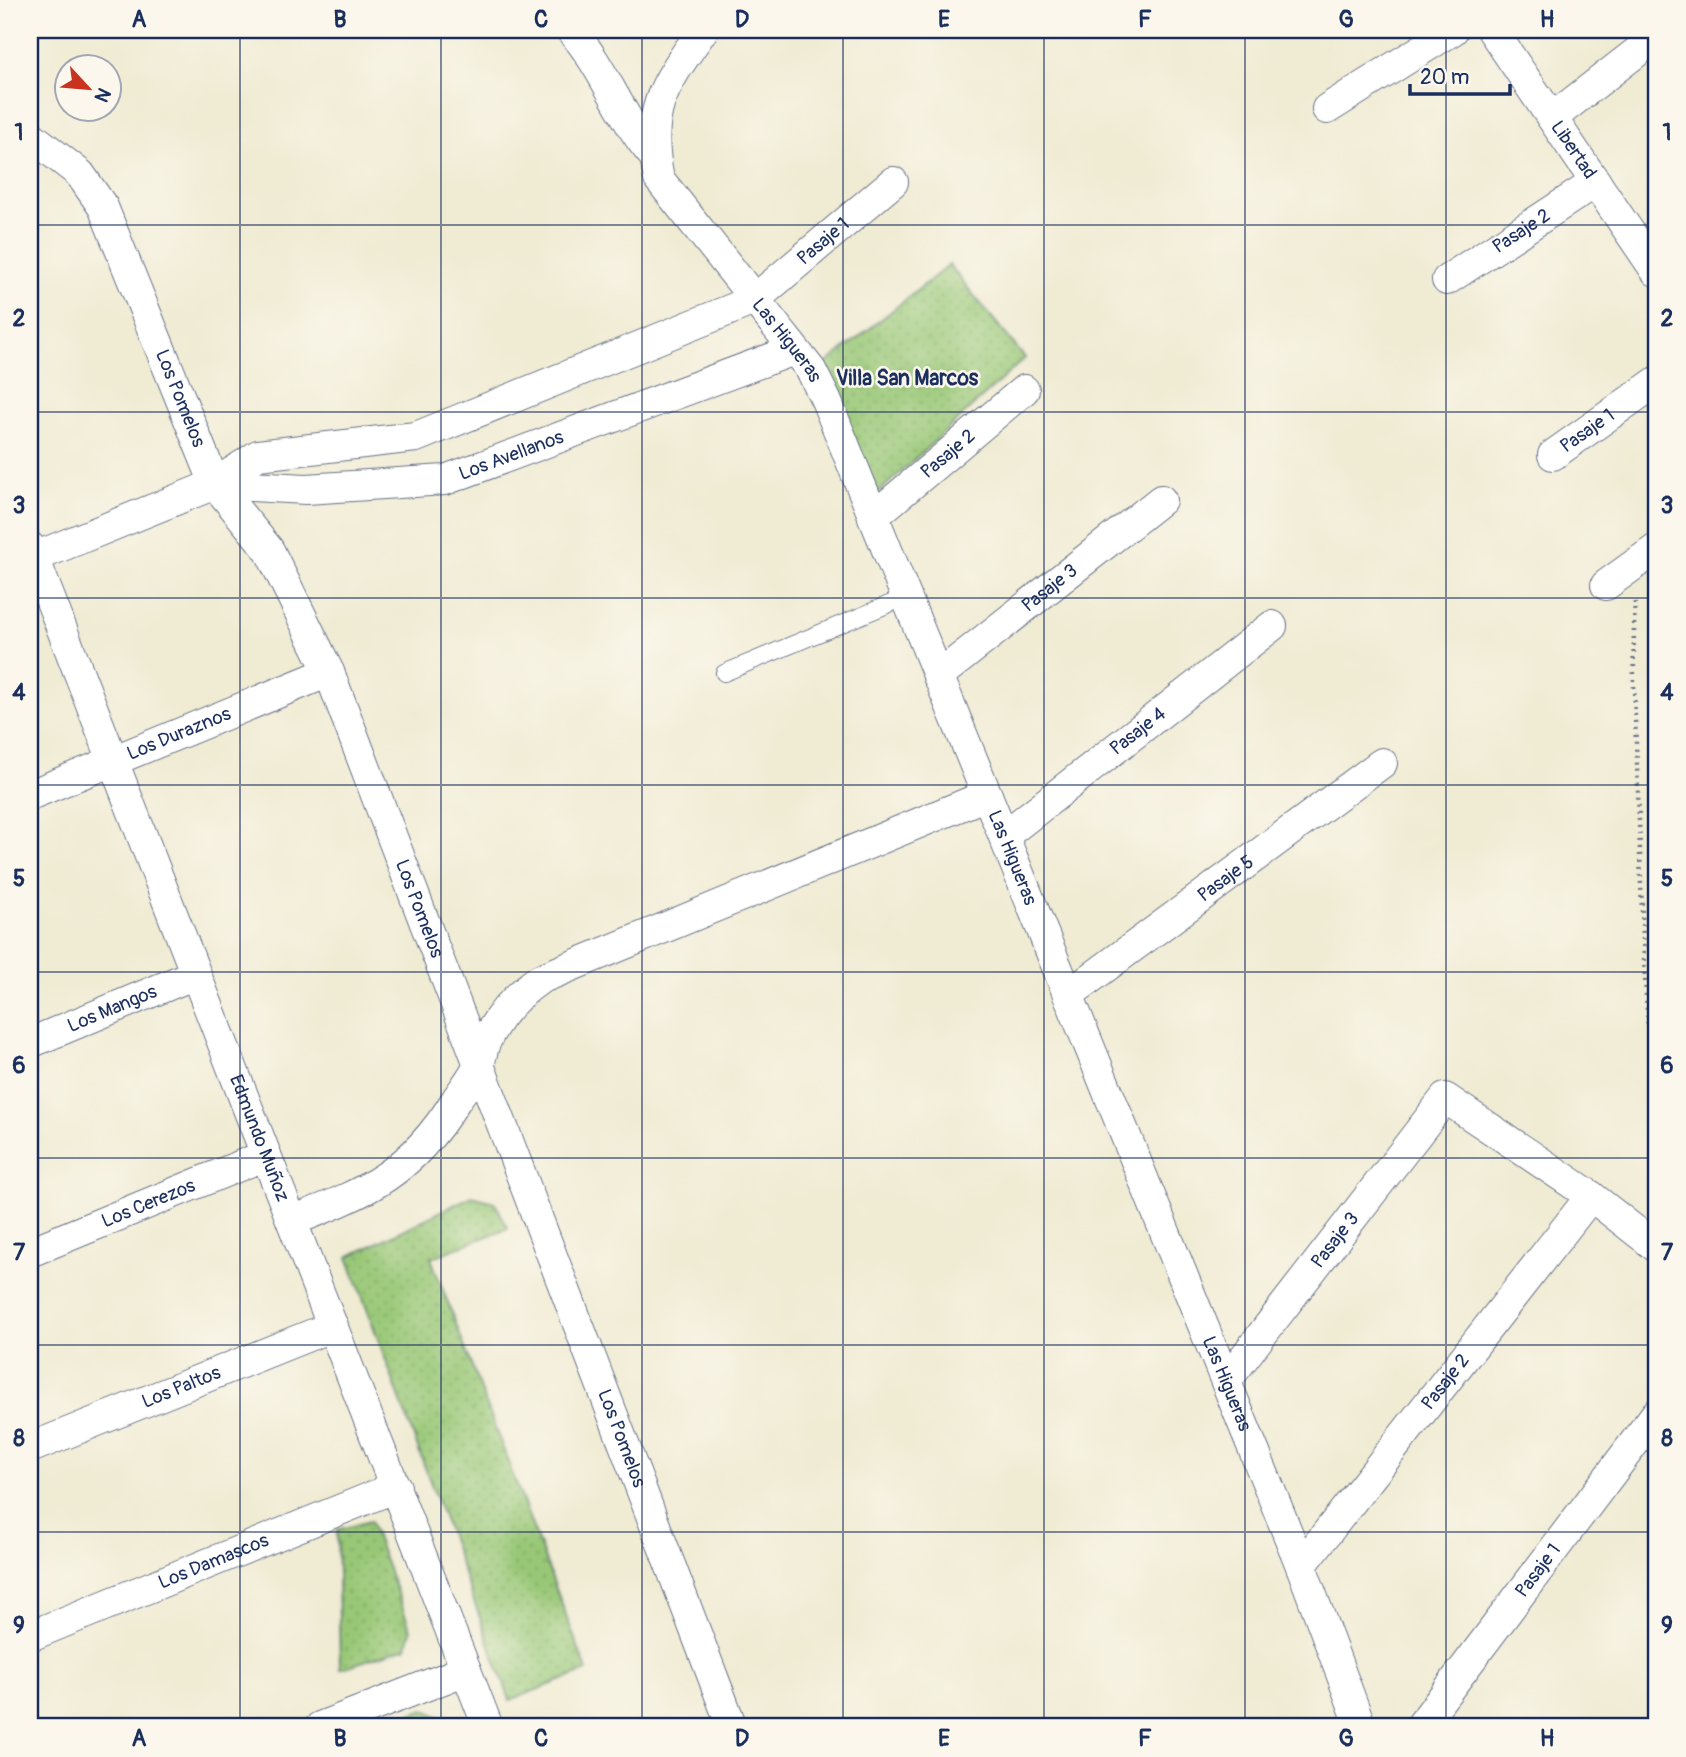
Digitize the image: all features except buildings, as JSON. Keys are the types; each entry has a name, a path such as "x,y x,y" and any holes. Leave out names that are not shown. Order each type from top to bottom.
{"street":[{"path":"571,30 595,62 638,138 654,156"},
{"name":"Las Higueras","path":"703,30 667,82 660,98 653,132 659,179 811,370 826,400 1301,1566 1362,1727"},
{"path":"1327,109 1453,30"},
{"name":"Libertad","path":"1492,30 1656,271"},
{"path":"1552,118 1656,37"},
{"name":"Los Pomelos","path":"30,135 80,174 103,207 215,484 269,550 330,672 732,1727"},
{"name":"Pasaje 1","path":"754,300 893,182"},
{"name":"Pasaje 2","path":"1447,280 1596,182"},
{"name":"Los Avellanos","path":"31,554 215,484 258,456 416,437 754,300"},
{"name":"Los Avellanos","path":"215,484 306,489 445,481 794,350"},
{"name":"Pasaje 1","path":"1553,455 1656,382"},
{"name":"Pasaje 2","path":"873,517 1024,390"},
{"name":"Pasaje 3","path":"938,676 1161,500"},
{"name":"Edmundo Muñoz","path":"31,554 488,1727"},
{"path":"1606,585 1647,555"},
{"name":"Pasaje 4","path":"1004,836 1272,626"},
{"name":"Los Duraznos","path":"30,794 330,672"},
{"name":"Pasaje 5","path":"1068,995 1382,763"},
{"path":"292,1222 360,1194 407,1161 431,1136 479,1064 484,1047 499,1018 524,990 540,979 987,795"},
{"name":"Los Mangos","path":"30,1043 195,974"},
{"name":"Pasaje 3","path":"1226,1381 1445,1098 1591,1196"},
{"name":"Los Cerezos","path":"30,1252 266,1155"},
{"path":"1591,1196 1656,1247"},
{"name":"Pasaje 2","path":"1301,1566 1591,1196"},
{"name":"Los Paltos","path":"30,1448 333,1326"},
{"name":"Pasaje 1","path":"1420,1727 1656,1414"},
{"name":"Los Damascos","path":"30,1636 396,1487"},
{"path":"320,1727 466,1670"}],"lane":[{"path":"724,673 906,597"}],"path":[{"path":"1647,555 1633,681 1634,750 1643,971 1656,1114"}],"green space":[{"name":"Villa San Marcos","path":"949,265 1025,358 877,494 823,366"},
{"path":"472,1196 495,1202 508,1228 431,1258 587,1671 510,1700 348,1257"},
{"path":"370,1521 411,1630 407,1647 340,1669 337,1530"},
{"path":"424,1709 446,1720 449,1727 377,1727"}],"district":[{"name":"Villa San Marcos","path":"907,378"}]}
